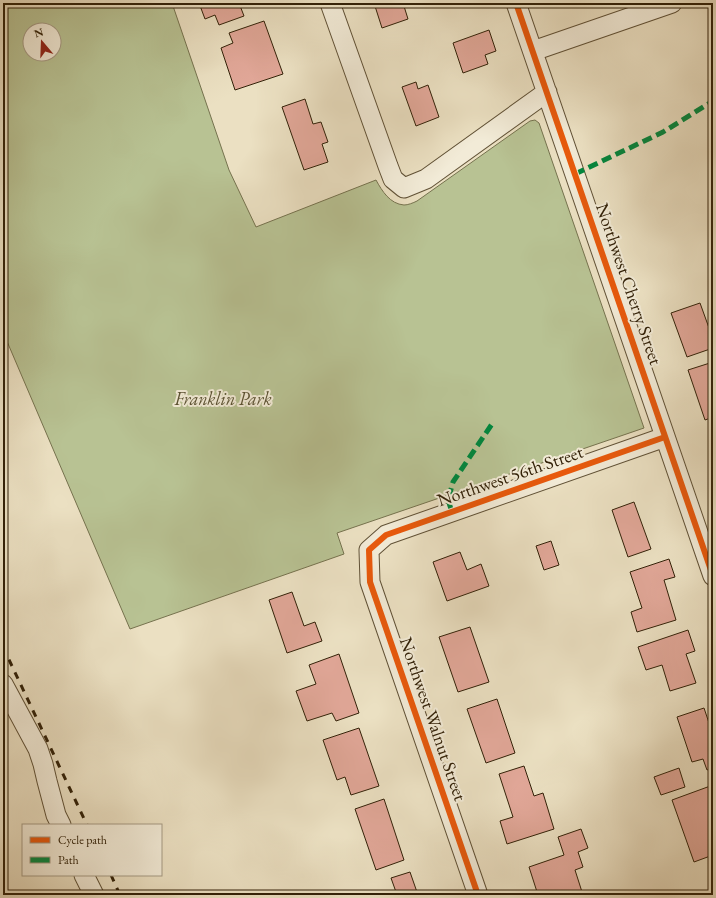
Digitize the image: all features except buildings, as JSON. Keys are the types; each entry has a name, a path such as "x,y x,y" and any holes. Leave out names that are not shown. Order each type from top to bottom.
{"street":[{"path":"330,3 393,179 404,188 426,179 547,92"},
{"name":"Northwest Cherry Street","path":"516,3 713,576"},
{"path":"533,51 672,3"},
{"name":"Northwest 56th Street","path":"370,550 386,535 666,437"},
{"name":"Northwest Walnut Street","path":"370,550 370,582 478,895"},
{"path":"3,684 24,720 38,749 56,815 60,824"},
{"path":"84,876 94,895"}],"green space":[{"name":"Franklin Park","path":"3,3 172,3 229,170 256,227 376,180 391,200 399,204 407,205 417,201 530,121 535,120 539,123 644,428 337,533 344,554 130,629 3,332"}],"railway":[{"path":"3,647 87,824"},
{"path":"111,876 120,895"}],"marked path":[{"path":"575,174 663,132 713,101"},
{"path":"452,512 448,500 453,482 494,421"}],"cycle path":[{"path":"516,3 713,576"},
{"path":"478,895 370,582 369,550 386,535 665,437"}]}
